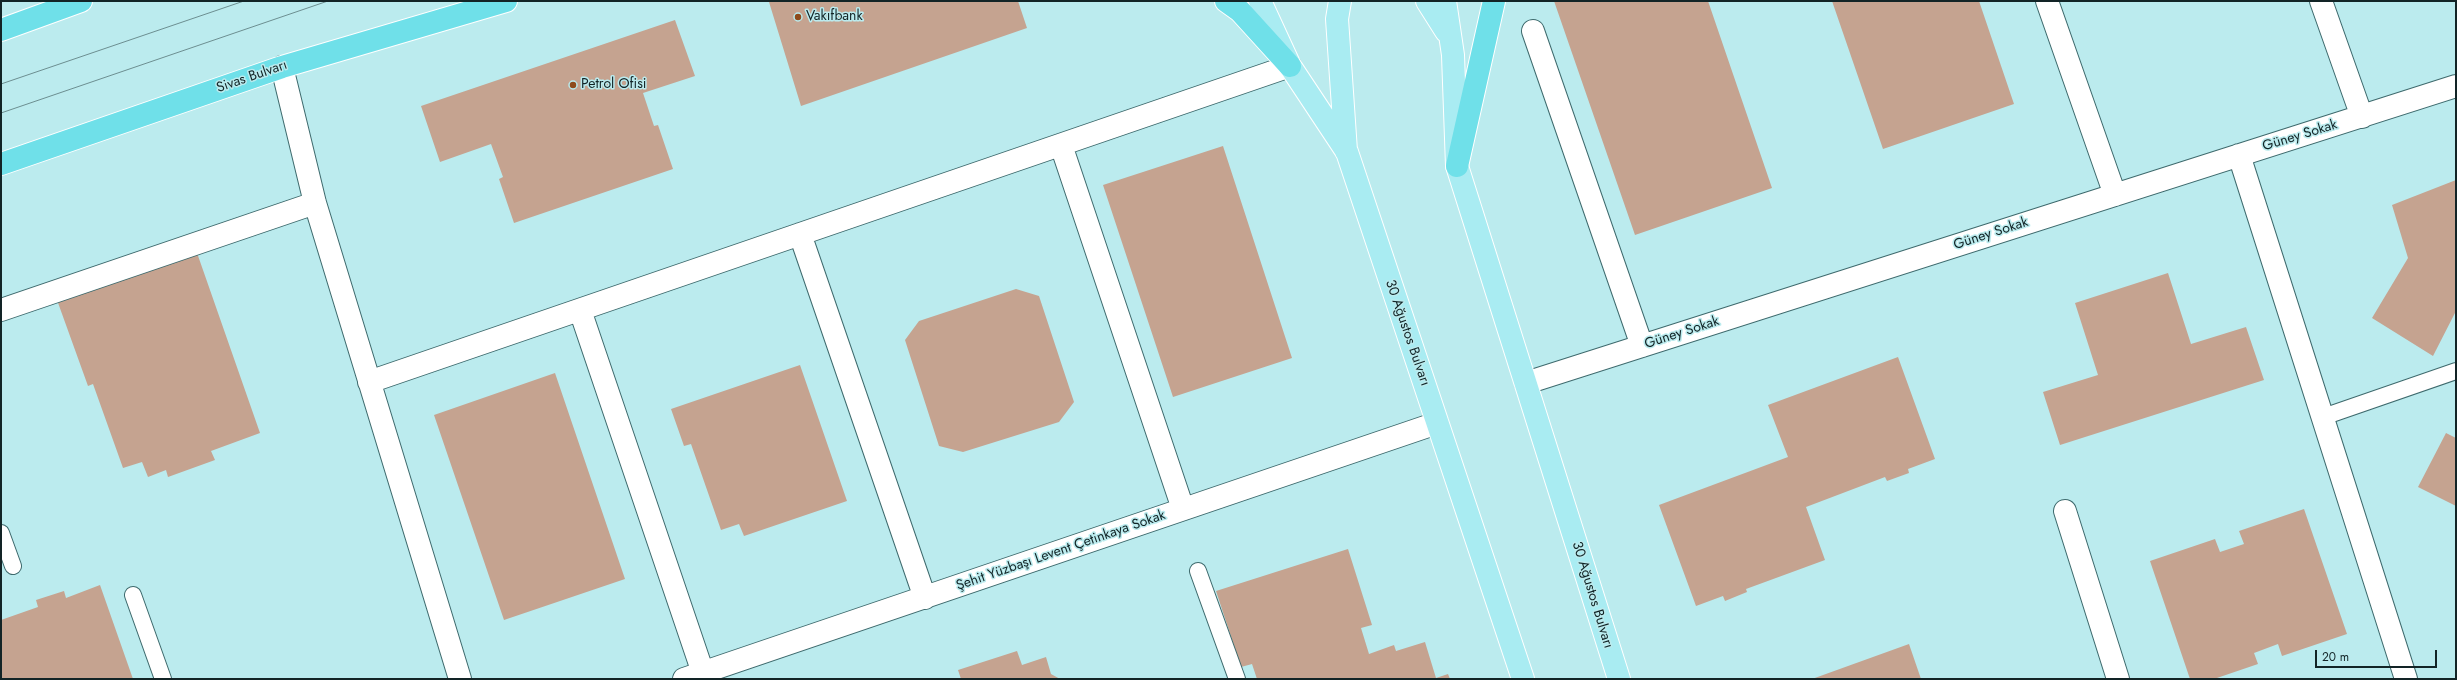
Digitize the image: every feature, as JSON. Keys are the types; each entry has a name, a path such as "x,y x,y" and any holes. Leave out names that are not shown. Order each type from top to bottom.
{"highway":[{"path":"1,30 81,1"},
{"name":"Sivas Bulvarı","path":"1,164 282,67 506,1"},
{"path":"1226,1 1240,11 1290,66"},
{"path":"1457,166 1494,1"}],"main road":[{"name":"30 Ağustos Bulvarı","path":"1260,1 1290,66 1346,152 1523,679"},
{"path":"1340,1 1337,19 1346,152"},
{"path":"1427,1 1439,17 1448,35 1453,55"},
{"name":"30 Ağustos Bulvarı","path":"1445,1 1453,55 1457,166 1619,679"}],"street":[{"path":"2047,1 2115,195"},
{"path":"2321,1 2362,116"},
{"path":"1532,31 1642,346"},
{"path":"369,382 1290,66"},
{"path":"282,67 315,203 460,679"},
{"name":"Güney Sokak","path":"1526,383 2456,86"},
{"path":"1061,145 1183,509"},
{"path":"2239,155 2406,679"},
{"path":"1,310 315,203"},
{"path":"800,234 925,598"},
{"path":"580,310 693,676"},
{"name":"Şehit Yüzbaşı Levent Çetinkaya Sokak","path":"693,676 1438,423"},
{"path":"2065,511 2118,679"}],"lane":[{"path":"2323,417 2456,371"},
{"path":"1,533 13,566"},
{"path":"1198,570 1237,679"},
{"path":"133,595 162,679"}],"building":[{"path":"1018,1 1027,28 801,106 769,2"},
{"path":"1554,1 1708,1 1772,188 1635,235"},
{"path":"1832,1 1979,1 2014,104 1883,149"},
{"path":"675,20 695,76 643,93 654,126 658,125 673,169 514,223 499,179 503,177 491,144 440,162 421,106"},
{"path":"1223,146 1292,358 1173,397 1103,185"},
{"path":"2456,180 2456,311 2433,356 2372,318 2408,258 2392,205"},
{"path":"196,250 260,433 211,451 215,460 168,477 166,470 148,477 142,462 123,468 93,384 88,386 57,300"},
{"path":"2168,273 2191,344 2246,327 2264,380 2060,445 2043,392 2098,375 2075,303"},
{"path":"1016,289 1039,296 1074,402 1059,422 963,452 939,446 905,340 919,321"},
{"path":"1898,357 1935,459 1908,469 1909,473 1887,481 1885,477 1806,507 1825,560 1746,589 1747,592 1725,601 1723,596 1696,606 1659,505 1788,457 1768,405"},
{"path":"800,365 847,501 744,536 739,524 721,530 691,444 684,446 671,409"},
{"path":"555,373 625,579 504,620 434,415"},
{"path":"2446,433 2456,438 2456,506 2418,487"},
{"path":"2304,509 2347,634 2282,656 2278,644 2254,653 2258,664 2214,679 2190,679 2150,561 2215,539 2220,552 2244,544 2239,531"},
{"path":"1348,549 1372,625 1361,628 1369,654 1394,645 1396,651 1425,642 1436,678 1448,674 1450,679 1257,679 1252,664 1241,667 1216,591"},
{"path":"100,585 133,679 1,679 1,620 38,607 36,600 64,591 66,598"},
{"path":"1909,644 1921,679 1812,679"},
{"path":"1017,651 1022,665 1046,657 1051,674 1060,679 961,679 958,670"}],"tram line":[{"path":"1,84 244,1"},
{"path":"1,113 328,1"}],"place":[{"name":"Vakıfbank","path":"798,17"},
{"name":"Petrol Ofisi","path":"573,85"}]}
